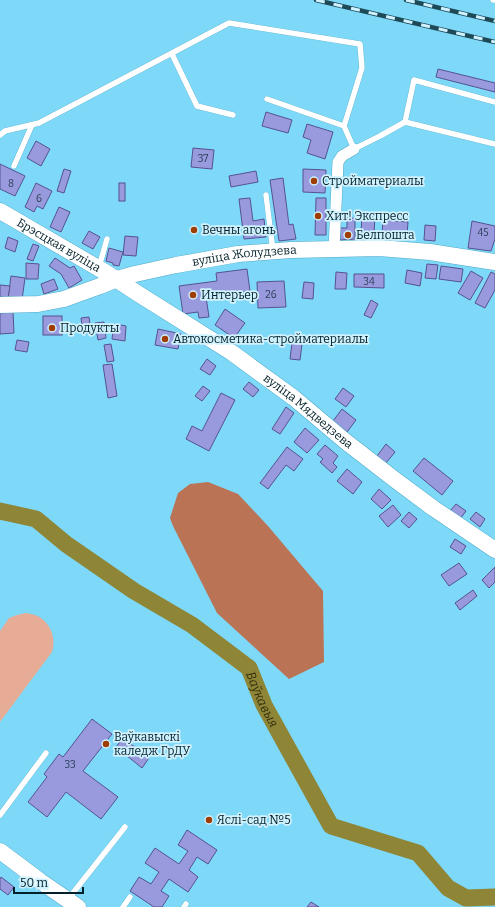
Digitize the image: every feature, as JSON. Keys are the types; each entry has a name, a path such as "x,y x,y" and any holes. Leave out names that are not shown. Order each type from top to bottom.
{"street":[{"path":"334,249 338,162 342,156 354,149"},
{"name":"Брэсцкая вуліца","path":"0,211 117,279"},
{"name":"вуліца Жолудзева","path":"0,305 38,304 64,299 117,279 199,260 238,254 273,251 379,248 430,252 495,262"},
{"name":"вуліца Мядведзева","path":"117,279 231,352 294,398 345,441 394,479 433,508 495,550"},
{"path":"0,851 73,904"}],"lane":[{"path":"0,135 5,131 39,123 229,23 360,44 362,68 344,126 354,149 405,122 495,144"},
{"path":"172,54 197,106 233,115"},
{"path":"405,122 414,80 495,102"},
{"path":"267,99 344,126"},
{"path":"14,166 32,125"},
{"path":"266,195 273,251"},
{"path":"99,268 107,239"},
{"path":"0,815 46,753"},
{"path":"73,904 75,890 125,827"},
{"path":"123,907 130,897"}],"shaded area":[{"path":"208,482 238,494 268,526 323,591 324,662 289,679 217,613 170,518 178,493 190,484"},
{"path":"26,613 39,617 48,625 54,643 52,652 0,722 0,631 9,618"}],"building":[{"path":"438,69 495,83 495,92 436,77"},
{"path":"266,112 292,120 288,133 262,126"},
{"path":"307,124 333,132 325,159 307,153 311,140 303,137"},
{"path":"36,141 50,149 41,166 27,158"},
{"path":"193,148 214,150 212,169 191,167"},
{"path":"0,164 25,176 15,196 0,189"},
{"path":"64,169 71,171 64,193 57,191"},
{"name":"Стройматериалы","path":"303,169 326,170 325,193 303,192"},
{"path":"256,171 258,182 231,187 229,176"},
{"path":"283,178 289,225 293,224 296,239 279,241 270,180"},
{"path":"36,183 52,191 43,209 37,206 34,212 25,207"},
{"path":"119,183 125,183 125,201 119,201"},
{"path":"250,198 253,221 264,219 266,237 244,239 239,199"},
{"path":"316,198 326,198 326,235 315,235"},
{"path":"59,207 70,212 61,232 50,227"},
{"path":"362,216 375,217 374,233 361,232"},
{"path":"347,218 355,218 355,239 340,240 340,228 347,228"},
{"path":"383,220 408,222 407,235 382,234"},
{"path":"472,221 495,226 495,239 491,251 468,248"},
{"path":"425,225 436,226 435,241 424,240"},
{"path":"89,231 100,237 93,249 82,243"},
{"path":"125,236 138,237 136,256 123,255"},
{"path":"8,237 18,241 15,252 5,248"},
{"path":"33,244 39,246 33,261 27,259"},
{"path":"109,248 123,252 119,266 113,265 113,263 106,261"},
{"path":"55,258 70,268 74,266 82,280 69,288 61,274 49,266"},
{"path":"26,263 39,264 38,279 26,279"},
{"path":"427,264 438,265 436,279 425,278"},
{"path":"441,266 463,269 461,282 439,279"},
{"path":"247,269 250,291 206,297 209,317 199,318 198,312 183,314 179,286 217,281 216,273"},
{"path":"407,270 422,273 420,286 405,283"},
{"path":"471,271 483,278 470,300 458,293"},
{"path":"336,272 347,273 346,289 335,289"},
{"path":"491,272 495,274 495,290 485,308 475,303"},
{"path":"354,274 384,274 384,288 354,287"},
{"path":"11,276 25,278 22,300 8,298"},
{"path":"54,279 58,289 44,294 41,284"},
{"path":"284,281 286,307 258,308 257,282"},
{"path":"304,282 314,283 313,299 302,298"},
{"path":"0,285 10,286 8,298 0,297"},
{"path":"371,300 378,304 371,318 364,315"},
{"path":"225,309 245,323 234,338 215,325"},
{"path":"13,312 14,333 0,334 0,313"},
{"path":"43,316 62,316 62,335 43,335"},
{"path":"89,317 91,333 83,334 81,318"},
{"path":"104,322 106,338 98,340 95,323"},
{"path":"114,324 126,326 125,341 112,339"},
{"path":"158,329 181,334 178,349 155,345"},
{"path":"293,335 303,336 300,360 290,359"},
{"path":"17,340 29,342 27,352 15,350"},
{"path":"111,344 114,361 107,362 104,345"},
{"path":"207,359 216,366 210,375 200,369"},
{"path":"112,364 117,396 108,398 103,365"},
{"path":"249,382 259,390 253,397 243,389"},
{"path":"203,386 210,391 202,401 195,396"},
{"path":"343,388 354,396 346,407 335,399"},
{"path":"221,393 235,400 209,451 186,439 192,426 202,431"},
{"path":"286,407 294,413 280,434 272,429"},
{"path":"342,409 356,420 347,432 333,421"},
{"path":"305,428 319,440 307,453 294,442"},
{"path":"386,444 395,452 386,463 377,456"},
{"path":"325,445 338,456 333,463 337,467 332,473 320,462 323,459 317,454"},
{"path":"287,447 303,459 294,471 286,465 268,489 260,483"},
{"path":"424,458 453,481 442,495 413,471"},
{"path":"347,469 362,482 353,494 337,481"},
{"path":"379,489 391,500 382,509 371,499"},
{"path":"456,504 466,511 460,519 450,511"},
{"path":"393,505 401,515 388,527 379,516"},
{"path":"409,512 417,519 409,528 401,521"},
{"path":"476,512 485,519 480,527 470,519"},
{"path":"455,539 466,546 461,554 450,547"},
{"path":"459,563 467,574 449,586 441,575"},
{"path":"495,567 495,582 489,588 482,580"},
{"path":"473,590 477,596 460,610 455,603"},
{"path":"92,719 112,734 83,771 118,797 101,819 66,792 47,817 28,802 47,777 44,774 59,754 63,757"},
{"path":"123,738 149,758 142,768 116,747"},
{"path":"187,830 217,850 208,864 197,857 189,870 198,877 188,892 169,879 161,891 169,896 162,907 154,907 130,891 139,877 151,884 159,872 145,863 155,848 179,864 188,851 178,845"},
{"path":"1,877 14,887 8,895 0,889"},
{"path":"311,902 319,907 307,907"}],"waterway":[{"name":"Ваўкавыя","path":"0,511 36,519 66,544 134,591 192,625 249,668 264,705 331,826 418,853 448,888 466,898 495,897"}],"railway":[{"path":"316,0 495,42"},
{"path":"406,0 495,21"}],"place":[{"name":"Стройматериалы","path":"314,181"},
{"name":"Хит! Экспресс","path":"318,216"},
{"name":"Вечны агонь","path":"194,230"},
{"name":"Белпошта","path":"348,235"},
{"name":"Интерьер","path":"193,295"},
{"name":"Продукты","path":"52,328"},
{"name":"Автокосметика-стройматериалы","path":"165,339"},
{"name":"Ваўкавыскі каледж ГрДУ","path":"106,744"},
{"name":"Яслі-сад №5","path":"209,820"}]}
